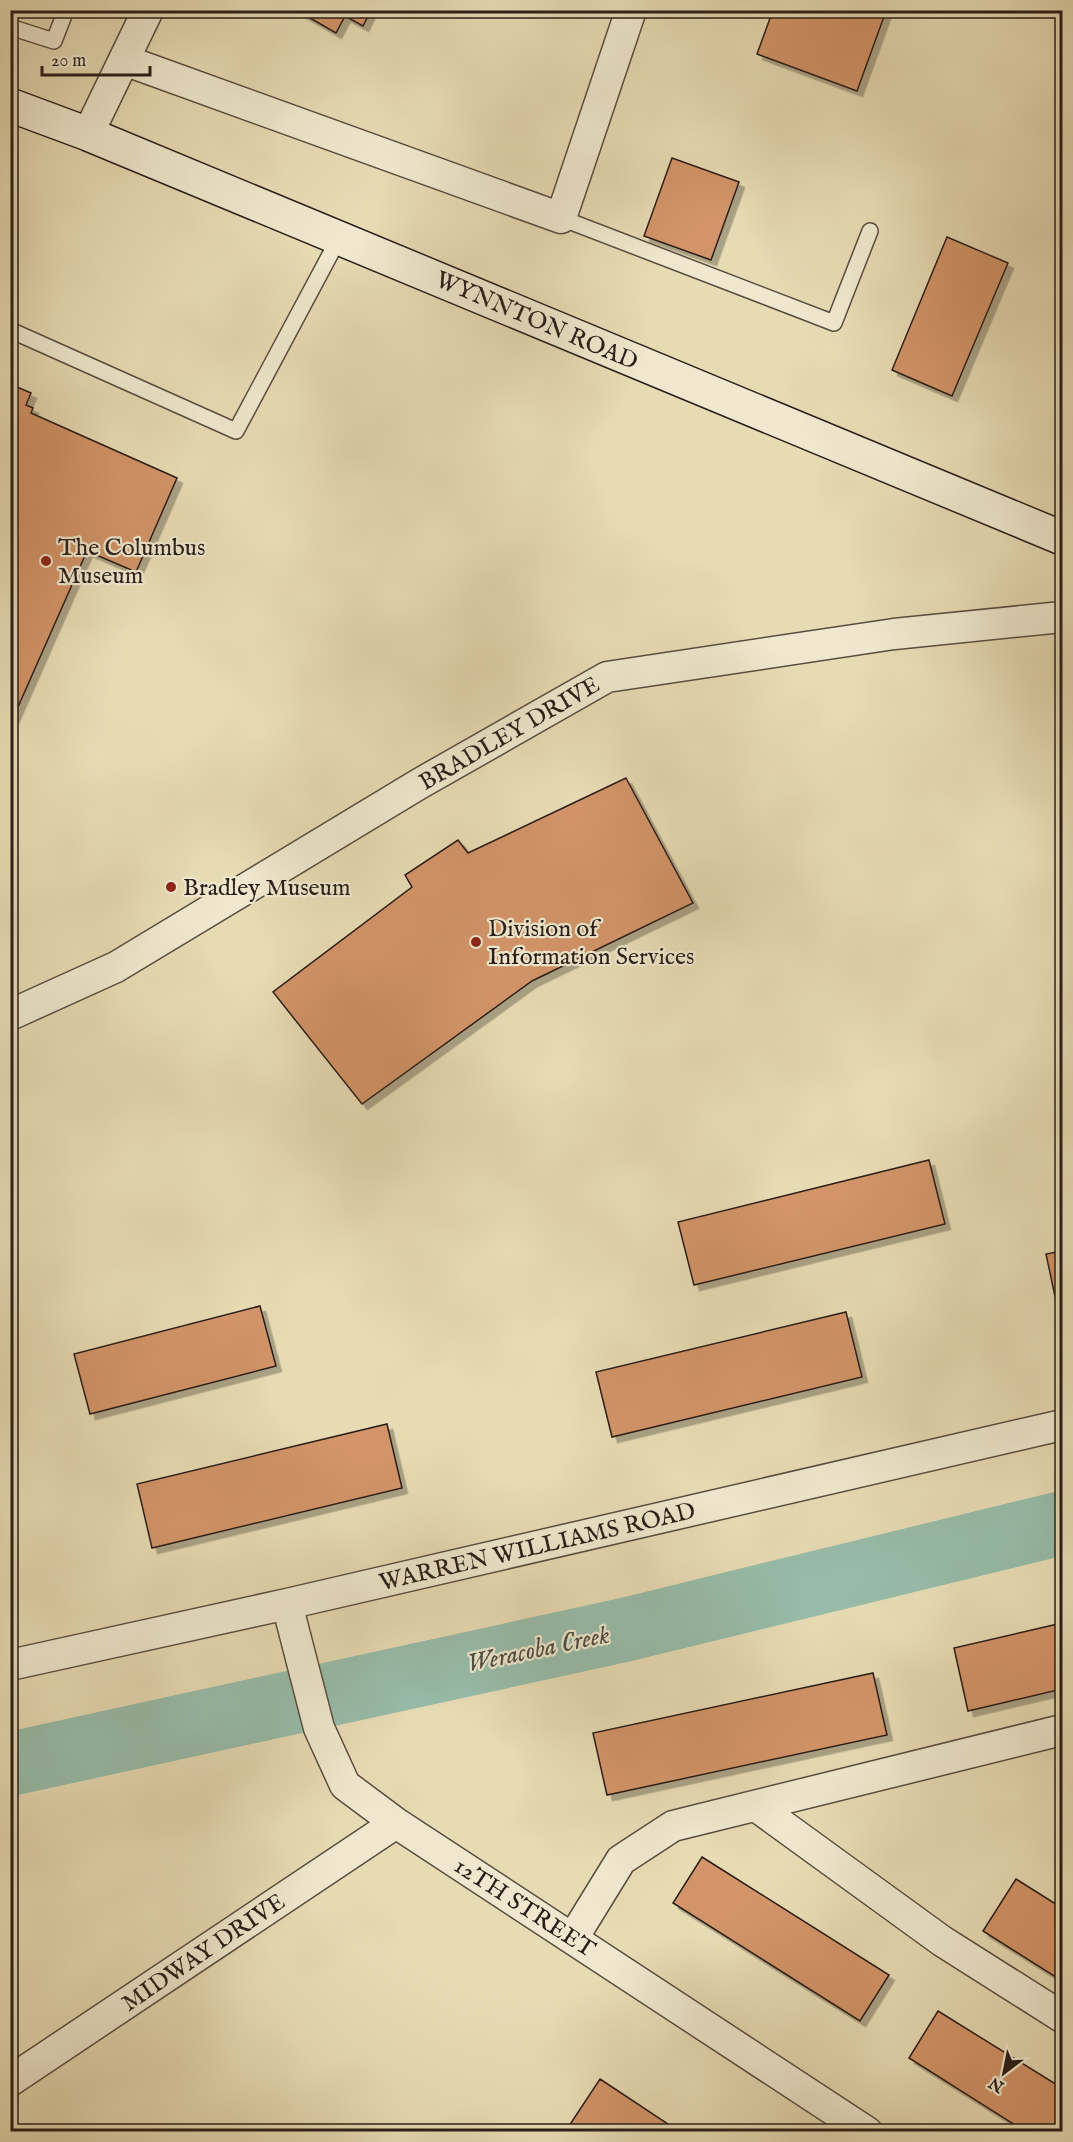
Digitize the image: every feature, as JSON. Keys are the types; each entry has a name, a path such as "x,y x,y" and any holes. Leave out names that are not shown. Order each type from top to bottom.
{"main road":[{"name":"WYNNTON ROAD","path":"10,105 88,134 1062,538"}],"street":[{"path":"88,134 148,10"},
{"path":"124,60 561,219 632,10"},
{"name":"BRADLEY DRIVE","path":"10,1015 116,967 419,784 607,677 894,634 1062,617"},
{"name":"WARREN WILLIAMS ROAD","path":"10,1665 287,1604 1062,1425"},
{"name":"12TH STREET","path":"287,1604 319,1728 345,1785 396,1823 867,2132"},
{"path":"573,1938 621,1860 673,1826 1062,1731"},
{"path":"756,1806 942,1941 1062,2017"},
{"name":"MIDWAY DRIVE","path":"10,2081 396,1823"}],"lane":[{"path":"10,27 54,41 66,10"},
{"path":"561,219 834,323 870,231"},
{"path":"10,330 236,431 339,238"}],"building":[{"path":"296,10 371,10 363,26 345,16 336,33"},
{"path":"773,10 886,11 857,91 757,54"},
{"path":"672,158 739,182 711,260 644,236"},
{"path":"947,237 1008,263 952,396 892,370"},
{"name":"The Columbus Museum","path":"10,384 31,393 26,405 33,408 31,413 177,478 136,572 87,551 10,725"},
{"name":"Division of Information Services","path":"626,778 693,903 532,981 362,1104 273,992 412,887 405,875 458,840 468,853"},
{"path":"929,1160 945,1224 694,1285 678,1222"},
{"path":"1062,1251 1062,1305 1057,1306 1046,1254"},
{"path":"260,1306 276,1366 90,1414 74,1354"},
{"path":"846,1312 862,1377 612,1437 596,1372"},
{"path":"387,1424 402,1488 152,1548 137,1484"},
{"path":"1062,1623 1062,1689 968,1711 954,1648"},
{"path":"873,1673 887,1735 607,1795 593,1733"},
{"path":"1062,1774 1062,1804 1056,1775"},
{"path":"702,1857 889,1975 860,2021 673,1903"},
{"path":"1016,1879 1062,1908 1062,1981 983,1931"},
{"path":"938,2011 1062,2088 1062,2132 1026,2132 909,2058"},
{"path":"600,2079 668,2124 664,2132 565,2132"}],"waterway":[{"name":"Weracoba Creek","path":"10,1764 624,1630 1062,1523"}],"place":[{"name":"The Columbus Museum","path":"46,561"},
{"name":"Bradley Museum","path":"171,887"},
{"name":"Division of Information Services","path":"476,942"}]}
